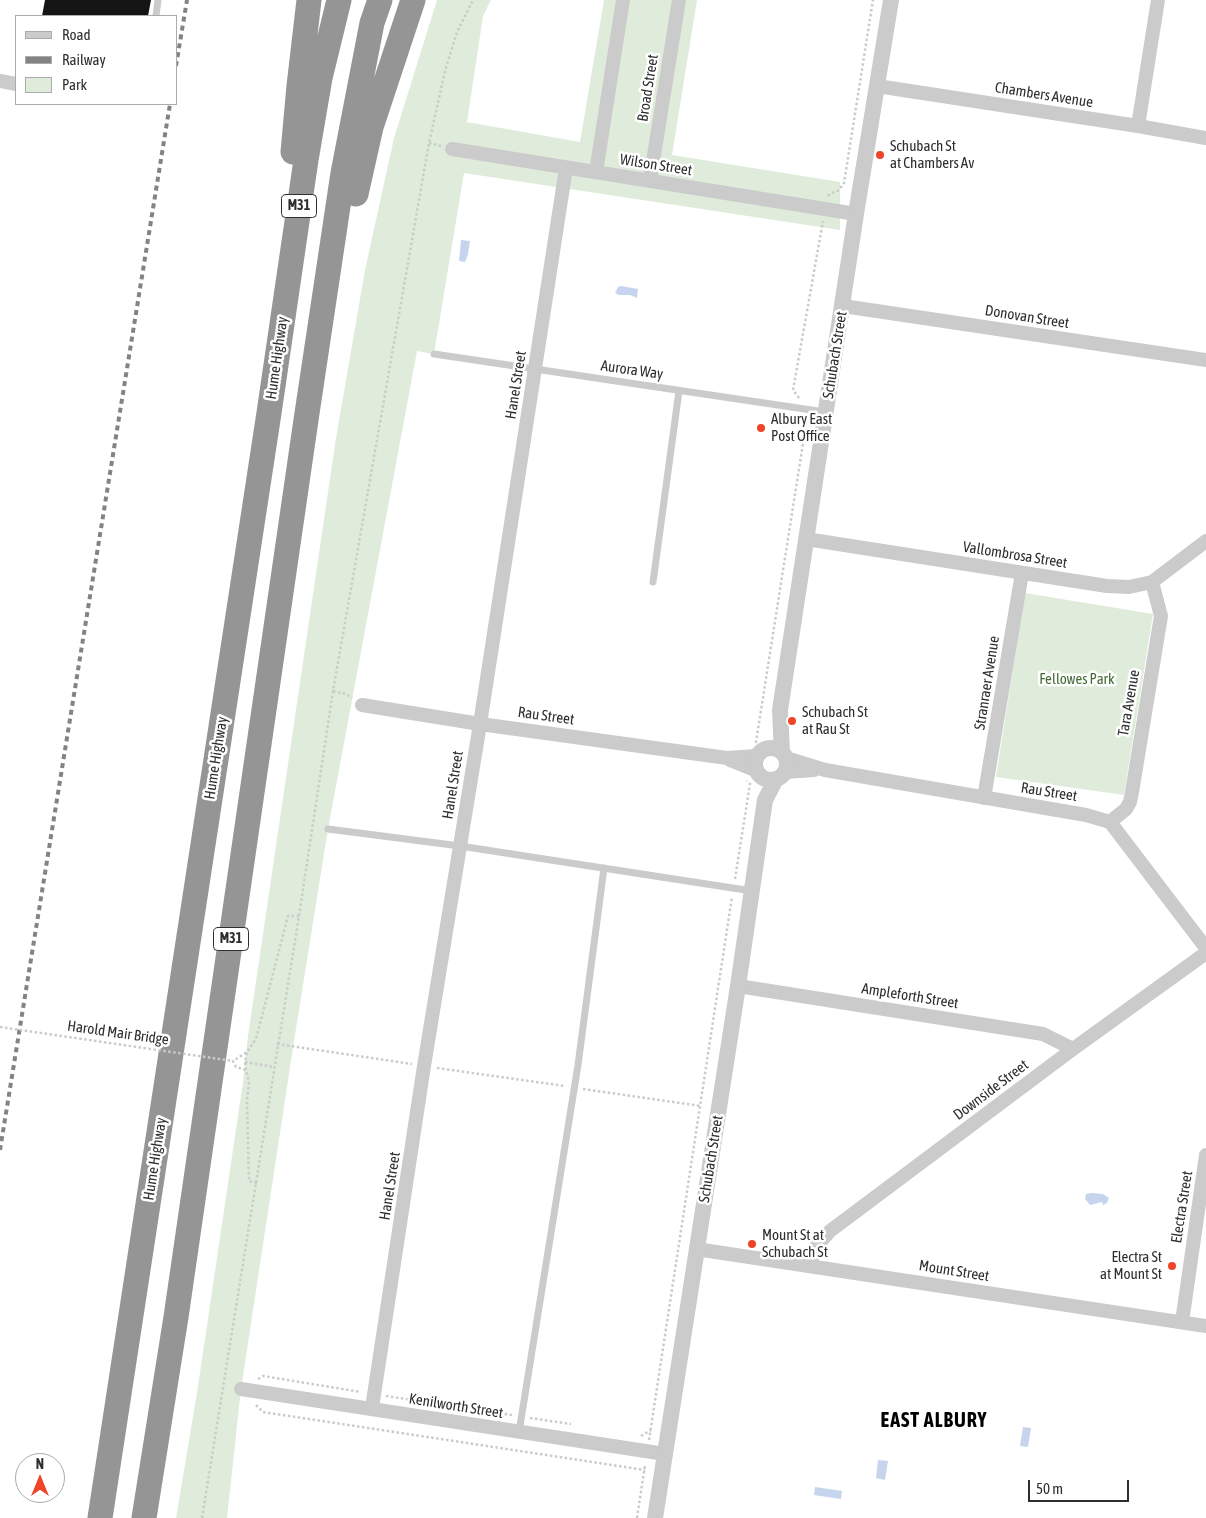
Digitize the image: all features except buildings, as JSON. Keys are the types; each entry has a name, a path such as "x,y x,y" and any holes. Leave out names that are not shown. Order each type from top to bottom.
{"highway":[{"path":"269,413 298,86 309,0"},
{"name":"Hume Highway","path":"100,1518 306,160 320,78 339,0"},
{"name":"M31","path":"144,1518 176,1317 343,173 372,23 380,0"},
{"path":"315,359 371,128 413,0"}],"street":[{"path":"596,172 623,0"},
{"name":"Broad Street","path":"650,180 679,0"},
{"name":"Schubach Street","path":"655,1518 752,891 765,800 765,763 780,710 825,412 891,0"},
{"path":"1138,126 1158,0"},
{"path":"0,81 15,84"},
{"name":"Chambers Avenue","path":"877,86 1206,138"},
{"name":"Wilson Street","path":"452,149 856,214"},
{"name":"Hanel Street","path":"372,1408 566,168"},
{"name":"Donovan Street","path":"843,306 1206,360"},
{"name":"Vallombrosa Street","path":"806,539 1106,586 1129,587 1152,582 1206,541"},
{"name":"Stranraer Avenue","path":"984,798 1022,573"},
{"name":"Tara Avenue","path":"1110,822 1126,810 1132,792 1161,616 1152,582"},
{"name":"Rau Street","path":"362,705 480,724 825,770 1086,815 1110,822"},
{"path":"1110,822 1206,948"},
{"name":"Downside Street","path":"811,1265 816,1247 830,1231 1073,1049 1206,953"},
{"name":"Ampleforth Street","path":"738,986 1043,1034 1073,1049"},
{"name":"Electra Street","path":"1182,1322 1206,1155"},
{"name":"Mount Street","path":"696,1249 1206,1326"},
{"name":"Kenilworth Street","path":"241,1389 665,1454"}],"lane":[{"path":"156,15 158,0"},
{"name":"Aurora Way","path":"434,354 825,412"},
{"path":"653,582 679,391"},
{"path":"328,828 460,846 752,891"},
{"path":"519,1432 578,1065 604,868"}],"path":[{"path":"202,1518 257,1184 333,691 429,143 445,71 458,32 473,0"},
{"path":"637,1518 750,784 765,763 756,742 808,410 793,390 828,196 839,190 844,183 873,0"},
{"path":"333,691 346,694 362,705"},
{"path":"246,1070 236,1067 234,1061 247,1052 256,1039 288,916 299,916"},
{"name":"Harold Mair Bridge","path":"0,1027 234,1061"},
{"path":"247,1052 245,1062 249,1083 247,1101 249,1180 257,1184"},
{"path":"245,1062 274,1067"},
{"path":"574,1088 701,1106"}],"green space":[{"path":"437,0 491,0 483,16 467,122 580,142 604,0 697,0 672,155 840,182 840,230 464,173 434,354 417,351 328,829 241,1389 227,1518 176,1518 197,1393 336,438 365,270 394,138"},
{"name":"Fellowes Park","path":"1025,593 1153,614 1124,795 996,777"}],"water":[{"path":"461,240 470,241 465,262 459,261"},
{"path":"618,287 638,289 637,298 615,293"},
{"path":"1086,1194 1103,1194 1109,1198 1107,1203 1103,1205 1102,1202 1090,1205 1085,1199"},
{"path":"1023,1427 1031,1428 1028,1447 1020,1446"},
{"path":"878,1460 888,1461 885,1480 876,1478"},
{"path":"815,1487 842,1491 841,1499 814,1495"}],"railway":[{"path":"178,54 187,0"},
{"path":"0,1150 170,105"}],"place":[{"name":"Schubach St at Chambers Av","path":"880,155"},
{"name":"Albury East Post Office","path":"761,428"},
{"name":"Schubach St at Rau St","path":"792,721"},
{"name":"Mount St at Schubach St","path":"752,1244"},
{"name":"Electra St at Mount St","path":"1172,1266"}],"district":[{"name":"EAST ALBURY","path":"934,1421"}]}
